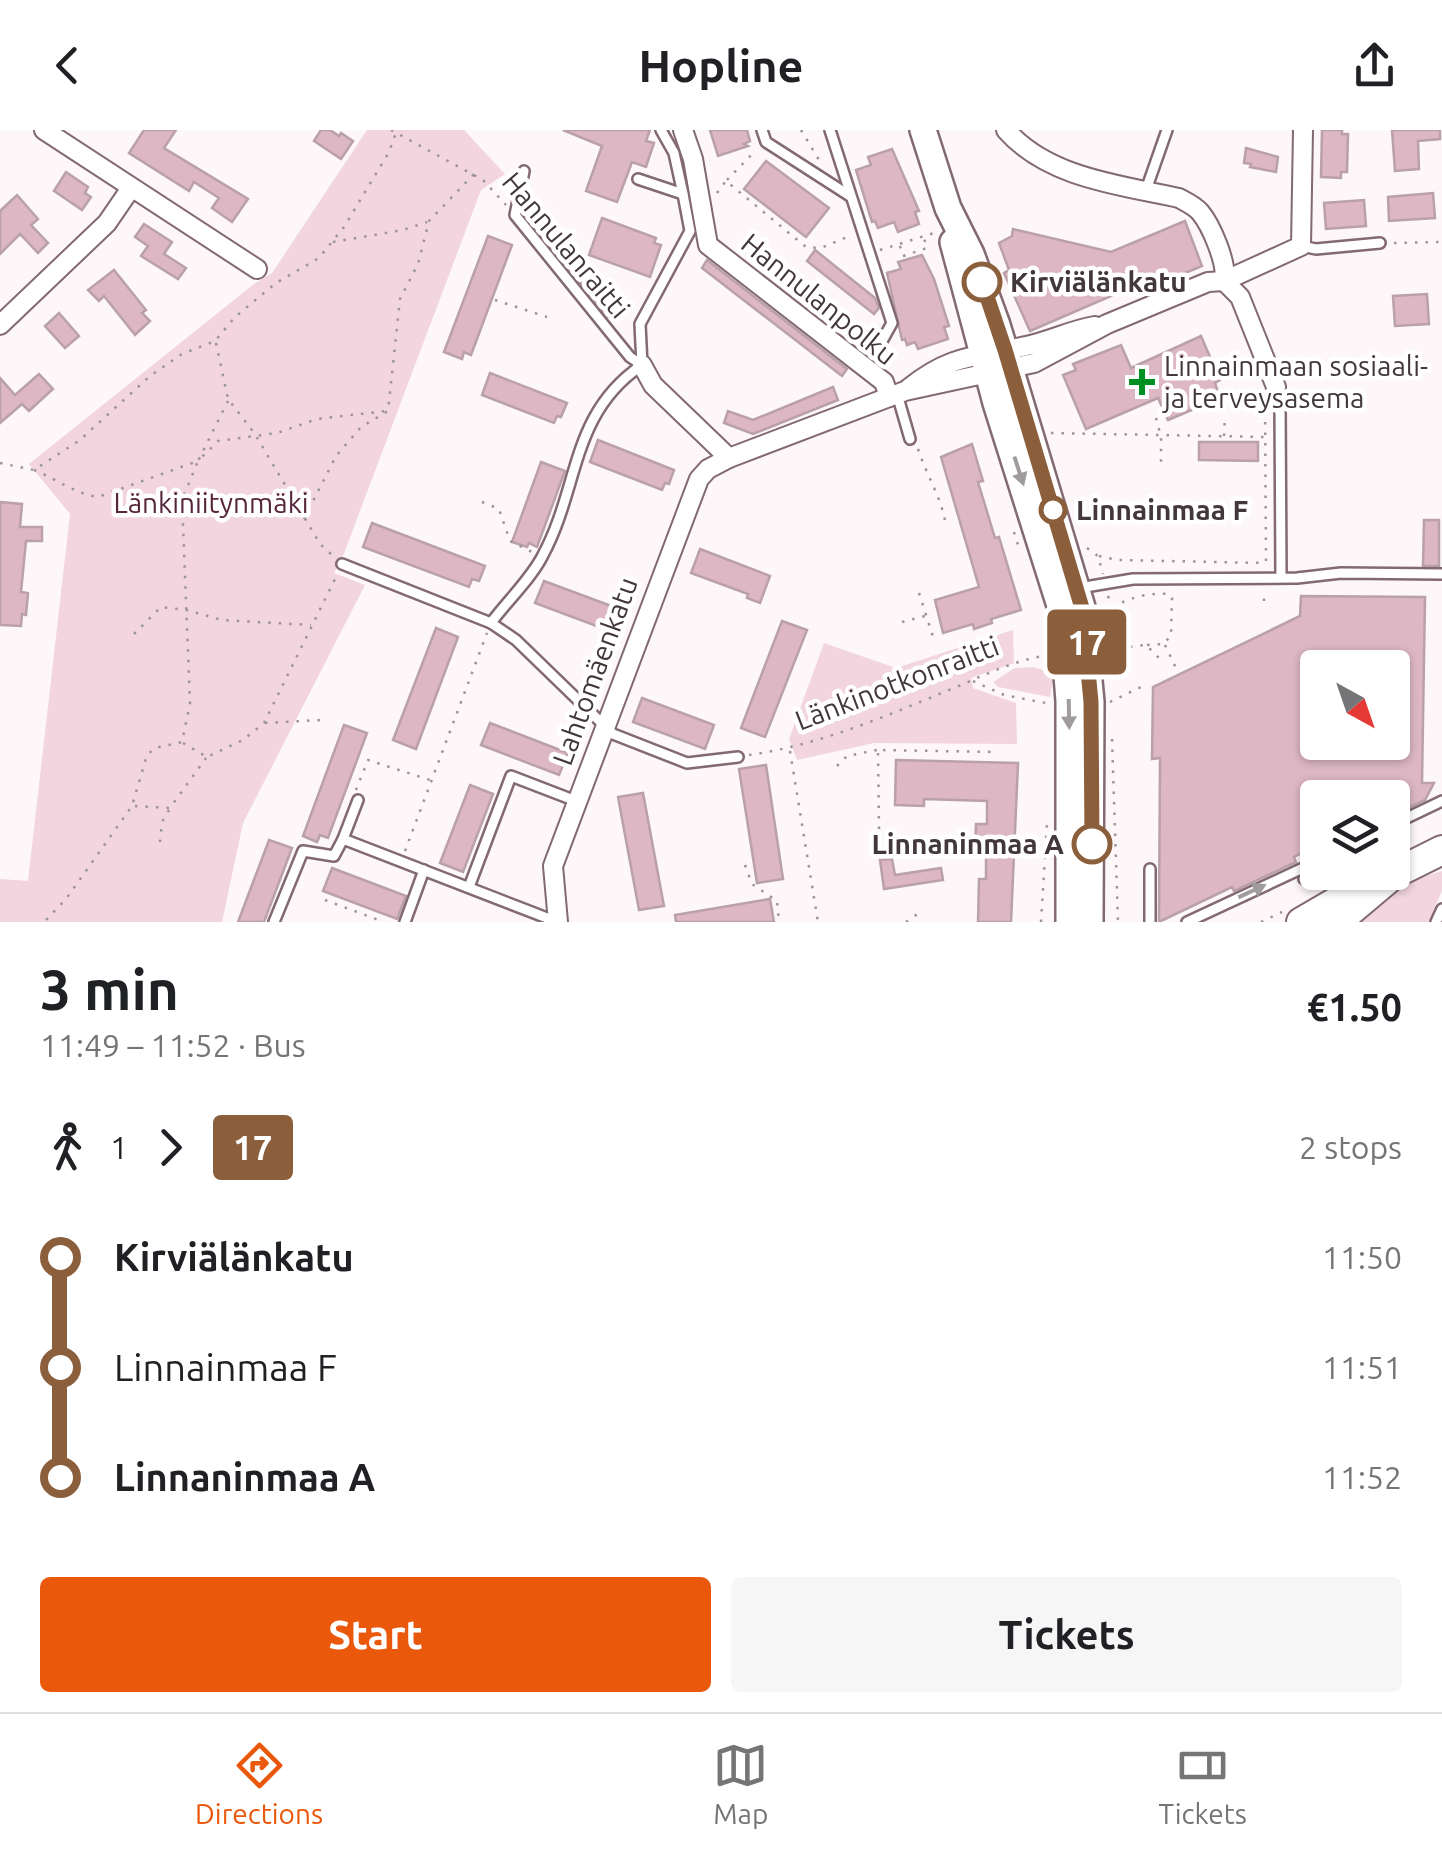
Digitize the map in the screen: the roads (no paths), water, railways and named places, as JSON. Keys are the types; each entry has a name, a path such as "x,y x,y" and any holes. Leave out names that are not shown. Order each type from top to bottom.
{"main road":[{"path":"923,130 948,208 971,254 997,362 1088,654 1090,922"},
{"path":"1068,591 1068,915"},
{"path":"1410,865 1442,850"},
{"path":"1300,922 1357,890"},
{"path":"1337,922 1376,890"}],"street":[{"path":"44,130 258,269"},
{"name":"Hannulanpolku","path":"683,130 693,159 708,245 897,394"},
{"path":"1006,130 1041,158 1061,168 1179,198 1202,214 1226,272 1224,281"},
{"path":"642,365 653,386 728,458 897,394 931,370 958,358 997,362 1070,330 1107,324 1208,282 1224,281 1301,246 1303,130"},
{"path":"0,325 107,223 131,188"},
{"path":"1224,281 1240,297 1276,386"},
{"name":"Lahtomäenkatu","path":"558,920 553,866 576,801 692,489 708,469 728,458"}],"lane":[{"path":"490,623 542,557 595,410 624,377 642,365 640,324 690,230 674,153 662,130"},
{"path":"762,130 766,142 851,196"},
{"path":"830,130 892,324 882,341"},
{"path":"1146,190 1167,130"},
{"name":"Hannulanraitti","path":"524,171 515,215 630,357 642,365"},
{"path":"638,179 683,194"},
{"path":"1301,246 1316,249 1380,243"},
{"path":"1276,386 1280,402 1280,577"},
{"path":"897,394 912,439"},
{"path":"342,564 490,623 516,640 613,734 688,763 738,756"},
{"path":"1068,591 1134,579 1442,574"},
{"path":"469,886 511,776 576,801"},
{"path":"274,922 304,851 334,856 358,800"},
{"path":"1410,816 1442,801"},
{"path":"343,840 469,886 528,917 558,920"},
{"path":"1150,868 1150,922"},
{"path":"405,922 424,870"},
{"path":"1187,922 1300,872"},
{"path":"1436,922 1442,909"}],"place":[{"name":"Kirviälänkatu","path":"982,282"},
{"name":"Linnainmaan sosiaali- ja terveysasema","path":"1142,382"},
{"name":"Linnainmaa F","path":"1053,510"},
{"name":"Linnaninmaa A","path":"1092,844"}],"park label":[{"name":"Länkiniitynmäki","path":"211,503"}]}
